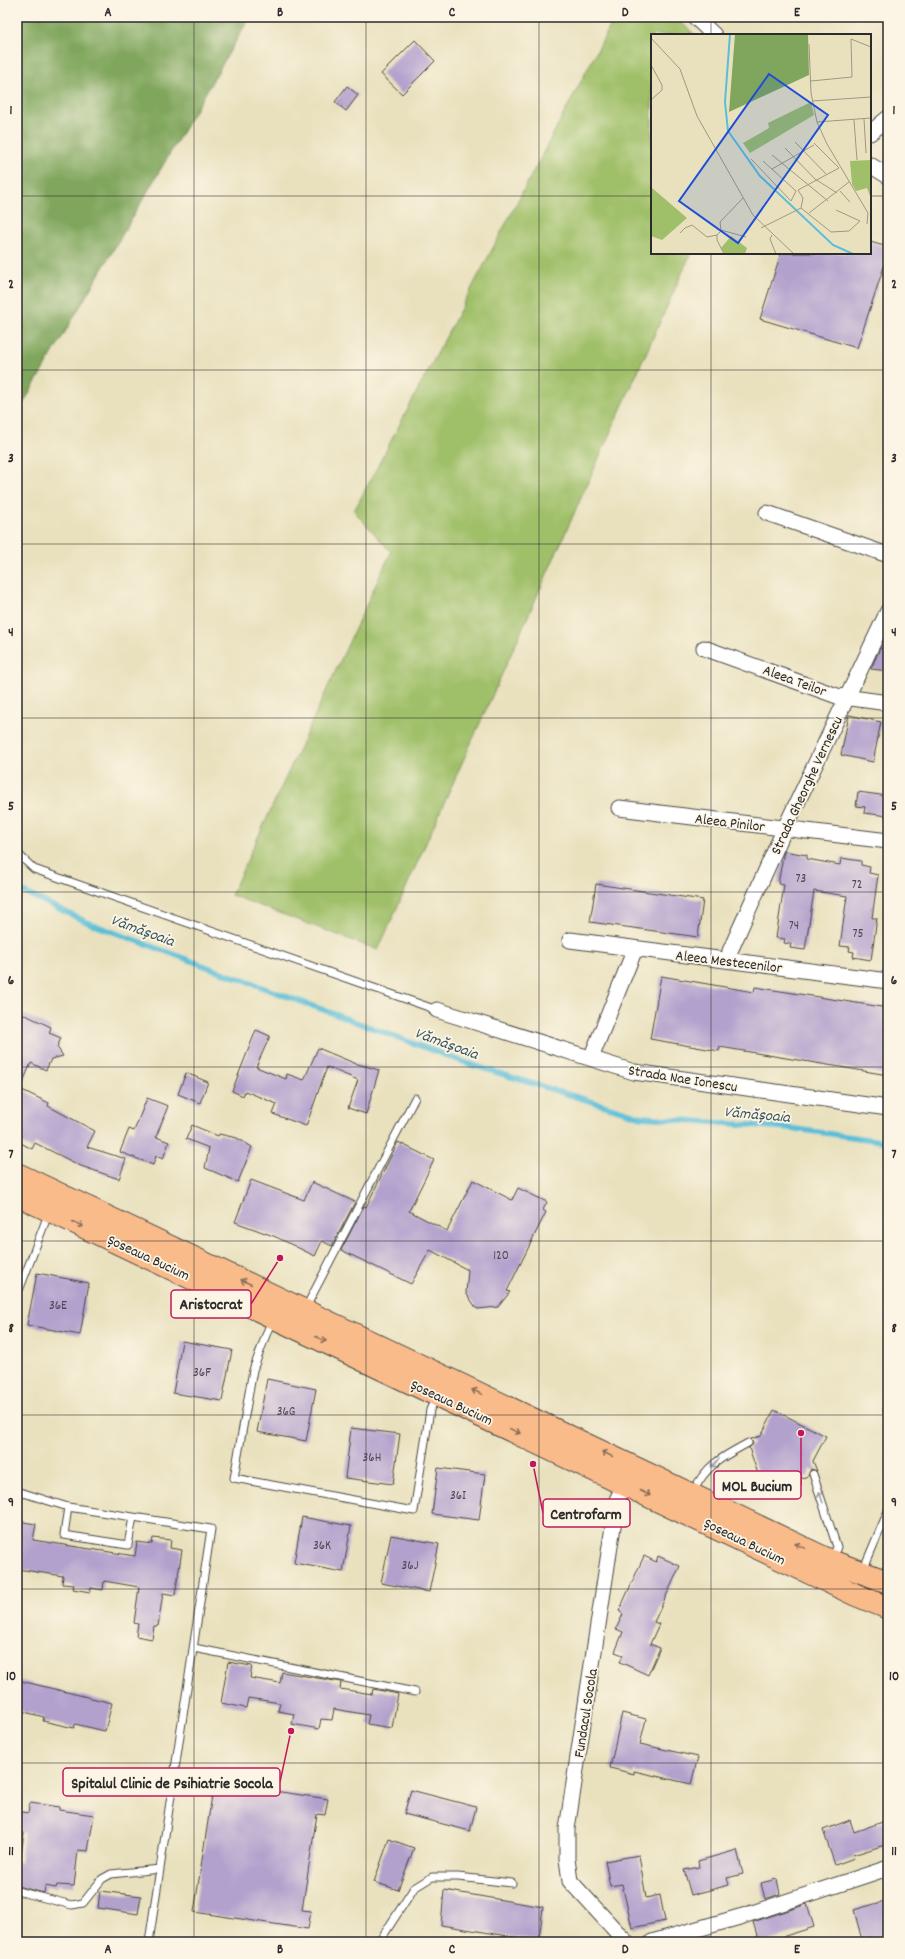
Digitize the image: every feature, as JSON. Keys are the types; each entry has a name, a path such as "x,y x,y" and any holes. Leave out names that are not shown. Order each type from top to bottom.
{"main road":[{"name":"Șoseaua Bucium","path":"17,1174 54,1202 687,1503 856,1595 888,1608"},
{"name":"Șoseaua Bucium","path":"17,1195 54,1202"},
{"name":"Șoseaua Bucium","path":"687,1503 831,1561 888,1582"}],"street":[{"path":"695,17 713,34"},
{"path":"871,132 888,118"},
{"path":"871,166 888,176"},
{"path":"767,513 888,555"},
{"name":"Strada Gheorghe Vernescu","path":"729,960 730,951 785,828 888,611"},
{"name":"Aleea Teilor","path":"704,648 836,696 888,703"},
{"name":"Aleea Pinilor","path":"619,808 888,841"},
{"name":"Aleea Mestecenilor","path":"570,940 888,981"},
{"path":"590,1058 635,949"},
{"name":"Strada Nae Ionescu","path":"437,1010 634,1072 888,1108"},
{"name":"Fundacul Socola","path":"626,1942 570,1881 567,1837 617,1500 629,1475"},
{"path":"652,1942 743,1916 888,1868"}],"lane":[{"path":"17,853 34,869 437,1010"},
{"path":"301,1319 415,1098"},
{"path":"17,1287 20,1288 54,1202"},
{"path":"278,1308 267,1330 253,1370 234,1478 414,1511 430,1410 441,1386"},
{"path":"888,1406 888,1410"},
{"path":"687,1503 699,1480 719,1458 748,1443"},
{"path":"813,1474 837,1547 831,1561"},
{"path":"17,1491 68,1507 211,1529 149,1942"},
{"path":"68,1507 64,1536 128,1545 133,1517"},
{"path":"862,1573 888,1511"},
{"path":"194,1648 415,1692"},
{"path":"17,1891 72,1905 84,1903 102,1879 111,1874 160,1869"},
{"path":"379,1942 414,1888 432,1877 458,1877 512,1883"}],"green space":[{"path":"17,17 250,17 17,414"},
{"path":"615,17 675,17 694,34 651,34 651,254 691,254 378,950 231,895 391,552 354,511"}],"building":[{"path":"415,40 435,61 402,94 381,74"},
{"path":"347,86 358,95 346,111 335,102"},
{"path":"871,242 888,247 888,254 857,348 760,319 781,254 871,254"},
{"path":"880,648 888,649 888,671 871,669"},
{"path":"849,715 881,722 873,762 841,755"},
{"path":"858,792 888,796 888,816 864,813 865,807 856,806"},
{"path":"784,851 807,855 807,859 840,865 841,858 861,861 861,865 870,867 869,873 878,875 872,918 877,918 871,960 853,957 854,952 849,951 850,947 840,946 847,896 814,891 805,950 790,948 791,944 784,943 785,939 776,938 784,885 778,884"},
{"path":"596,884 703,900 698,937 590,922"},
{"path":"661,976 754,992 755,987 888,1008 888,1075 720,1047 719,1051 650,1039"},
{"path":"21,1013 51,1027 49,1033 61,1038 57,1047 63,1056 51,1059 46,1070 31,1063 20,1089 49,1103 48,1106 95,1131 87,1147 126,1159 119,1179 81,1166 35,1143 32,1149 17,1141 17,1022"},
{"path":"256,1030 270,1036 256,1067 286,1079 287,1074 304,1080 318,1048 354,1063 379,1070 366,1114 348,1108 358,1080 327,1067 306,1126 273,1114 277,1104 245,1091 243,1096 232,1091"},
{"path":"186,1073 208,1082 200,1103 178,1094"},
{"path":"147,1098 168,1106 156,1137 169,1142 163,1159 156,1156 153,1165 120,1152 129,1129 134,1131"},
{"path":"192,1125 218,1136 219,1134 237,1138 252,1147 238,1182 205,1168 209,1148 186,1139"},
{"path":"398,1142 434,1160 409,1211 447,1231 473,1180 512,1200 518,1188 547,1202 543,1210 546,1212 507,1291 510,1292 498,1307 477,1309 466,1293 468,1270 430,1250 411,1284 341,1250 364,1206 366,1207"},
{"path":"251,1180 304,1200 312,1182 355,1202 332,1246 322,1241 315,1256 276,1237 235,1222"},
{"path":"37,1273 89,1283 80,1335 27,1325"},
{"path":"182,1341 232,1350 222,1401 173,1393"},
{"path":"267,1379 316,1389 306,1441 257,1432"},
{"path":"774,1410 826,1436 813,1461 817,1471 811,1469 808,1476 764,1491 749,1448 753,1444 751,1439 761,1436"},
{"path":"351,1428 400,1434 393,1484 345,1478"},
{"path":"438,1468 485,1474 479,1520 432,1514"},
{"path":"302,1517 351,1526 343,1572 294,1563"},
{"path":"17,1521 36,1524 33,1540 135,1556 137,1542 152,1544 153,1538 171,1540 170,1548 182,1550 175,1595 163,1593 158,1626 154,1626 152,1639 136,1636 138,1624 134,1623 139,1587 104,1581 103,1590 91,1588 90,1592 73,1589 74,1585 62,1584 63,1576 17,1569"},
{"path":"391,1535 439,1544 429,1592 381,1583"},
{"path":"644,1556 656,1562 658,1556 680,1566 654,1622 659,1624 650,1644 660,1648 648,1675 620,1662 623,1655 615,1652 623,1632 616,1629 623,1614 619,1611"},
{"path":"228,1662 252,1666 250,1678 280,1683 282,1672 341,1682 340,1689 372,1694 373,1689 398,1694 392,1728 367,1724 369,1715 334,1709 332,1720 321,1719 319,1729 292,1724 294,1714 278,1711 280,1703 248,1698 246,1708 221,1703"},
{"path":"17,1680 112,1703 105,1731 75,1724 74,1728 43,1721 44,1717 17,1710"},
{"path":"622,1713 646,1719 640,1744 698,1757 691,1784 634,1771 634,1774 610,1768"},
{"path":"214,1782 328,1799 325,1815 317,1814 302,1910 311,1911 308,1929 194,1912"},
{"path":"411,1790 476,1807 470,1831 404,1814"},
{"path":"30,1803 59,1807 59,1810 94,1815 88,1851 78,1850 74,1886 57,1885 56,1888 45,1886 44,1893 17,1886 17,1862 20,1863 24,1833 17,1832 17,1811 28,1813"},
{"path":"850,1820 854,1832 888,1820 888,1844 853,1855 854,1858 835,1865 823,1830"},
{"path":"389,1839 414,1848 398,1890 374,1882"},
{"path":"737,1850 743,1874 727,1878 729,1885 691,1895 684,1870 699,1867 698,1861"},
{"path":"639,1855 646,1898 660,1895 665,1921 632,1928 622,1884 610,1886 605,1861"},
{"path":"777,1879 780,1894 765,1899 761,1883"},
{"path":"444,1890 543,1907 539,1941 441,1925"},
{"path":"100,1891 141,1896 138,1914 98,1908"},
{"path":"888,1900 888,1938 874,1942 871,1937 862,1940 854,1910"},
{"path":"807,1904 814,1927 766,1942 759,1942 753,1922"}],"waterway":[{"name":"Vămășoaia","path":"17,889 89,923 469,1064 642,1117 789,1128 888,1142"}],"place":[{"name":"Aristocrat","path":"280,1258"},
{"name":"MOL Bucium","path":"801,1433"},
{"name":"Centrofarm","path":"533,1464"},
{"name":"Spitalul Clinic de Psihiatrie Socola","path":"291,1731"}]}
